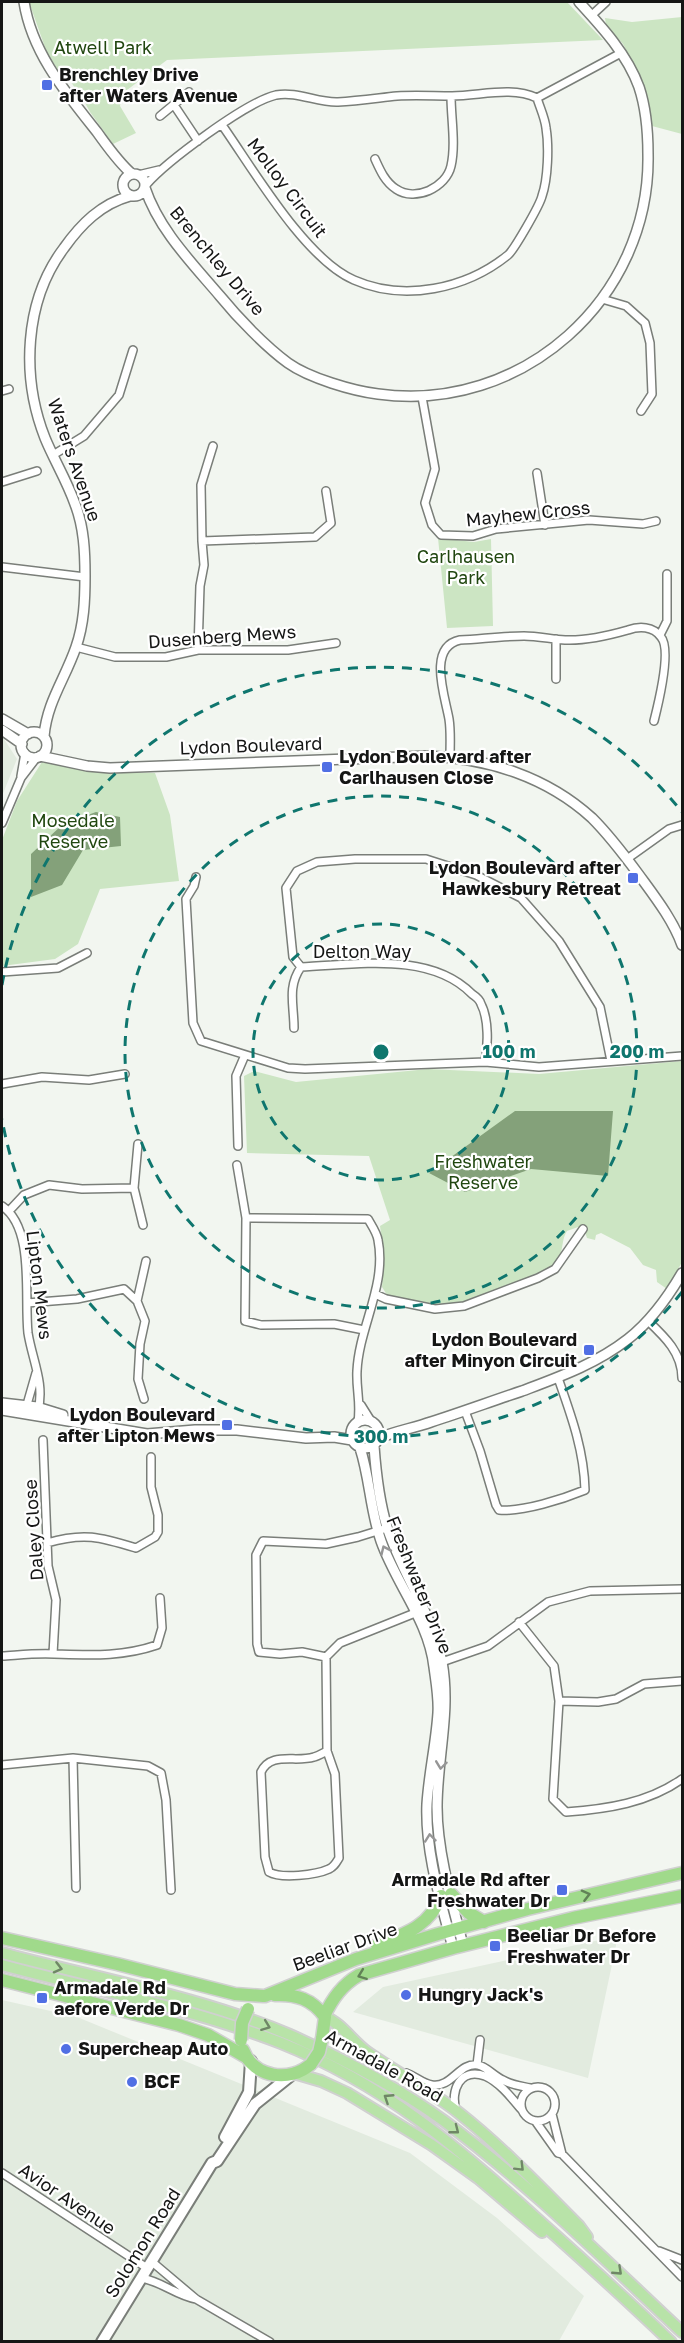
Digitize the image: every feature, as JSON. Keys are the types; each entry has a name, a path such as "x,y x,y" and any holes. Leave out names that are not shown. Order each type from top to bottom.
{"highway":[{"name":"Beeliar Drive","path":"264,1996 356,1959 454,1930 528,1909 682,1873"},
{"path":"356,1959 368,1949 412,1931 422,1924 446,1895 484,1922"},
{"name":"Beeliar Drive","path":"324,2016 334,1995 347,1982 359,1975 573,1918 682,1896"},
{"path":"2,1938 235,1994 297,1996 309,2001 324,2016 322,2039 319,2052 311,2064 294,2075 270,2074 208,2035 180,2025 2,1980"},
{"path":"248,2059 241,2040 242,2022 248,2009 264,1996"}],"main road":[{"name":"Armadale Road","path":"2,1953 230,2014 290,2036 350,2064 405,2095 444,2121 492,2159 601,2255 682,2332"},
{"name":"Armadale Road","path":"2,1965 231,2025 282,2044 338,2070 381,2094 430,2126 475,2163 671,2342"},
{"path":"324,2016 333,2021 369,2054 393,2067 456,2110 492,2140 564,2210 601,2255"},
{"name":"Solomon Road","path":"212,2163 211,2157 240,2111 249,2092 248,2059"},
{"path":"294,2075 339,2089 432,2145 492,2188 598,2281 622,2295"},
{"name":"Solomon Road","path":"102,2342 212,2163 217,2161 255,2104 294,2075"}],"street":[{"path":"24,2 41,55 64,92 120,164 144,179 146,187"},
{"name":"Brenchley Drive","path":"146,187 151,207 171,238 234,314 289,364 347,388 391,396 422,397 488,384 520,369 561,343 596,309 624,264 638,230 646,198 648,138 639,88 621,53 579,2"},
{"path":"592,15 606,2"},
{"path":"120,164 125,192 133,196 142,194 159,170 198,141 249,106 276,95 304,95 336,102 398,96 523,92 537,98 621,53"},
{"path":"160,116 189,92"},
{"path":"375,159 383,176 397,190 414,194 429,192 451,168 451,96"},
{"name":"Molloy Circuit","path":"222,125 297,232 330,265 353,280 389,291 439,288 474,278 510,254 542,196 547,161 546,128 537,98"},
{"path":"174,105 198,141"},
{"path":"123,184 135,174 159,170"},
{"name":"Waters Avenue","path":"30,733 45,717 76,647 84,611 85,577 84,538 76,506 45,436 33,389 29,343 38,296 55,259 79,227 113,201 123,184"},
{"name":"Brenchley Drive","path":"133,196 151,207"},
{"name":"Waters Avenue","path":"113,201 133,196"},
{"path":"602,299 626,306 645,323 650,343 652,394 641,411"},
{"path":"53,454 84,436 119,395 133,350"},
{"name":"Mayhew Cross","path":"422,397 435,469 425,503 432,525 438,533 453,537 473,536 496,529 589,520 643,524 656,521"},
{"path":"198,650 200,586 204,565 201,541 201,485 213,446"},
{"path":"2,482 37,471"},
{"path":"537,473 545,525"},
{"path":"201,541 315,537 331,523 326,490"},
{"path":"2,567 85,577"},
{"path":"660,635 668,621 667,574"},
{"path":"450,757 449,722 441,664 446,646 452,641 511,636 556,639 598,638 644,627 660,635 665,642 666,659 654,721"},
{"path":"556,639 556,679"},
{"name":"Dusenberg Mews","path":"76,647 115,657 166,657 198,650 288,650 336,643"},
{"name":"Waters Avenue","path":"45,717 45,739"},
{"path":"2,718 45,739 64,760"},
{"name":"Lydon Boulevard","path":"2,730 31,757 64,760 87,766 130,768 393,757 450,757 493,764 550,788 593,819 627,859 666,913 682,945"},
{"path":"21,778 23,749 30,733"},
{"path":"2,823 21,778 46,751 45,739"},
{"path":"627,859 669,829 682,825"},
{"name":"Delton Way","path":"485,1062 489,1038 481,1003 460,981 428,968 401,964 301,967 293,957 286,888 297,871 317,862 355,859 426,860 476,875 521,898 559,941 600,1006 611,1061"},
{"path":"196,877 194,886 186,899 193,1023 201,1041 288,1068 305,1070 485,1062 539,1067 682,1056"},
{"path":"2,972 58,968 87,953"},
{"path":"294,1028 294,1005 291,991 294,978 301,967"},
{"path":"238,1146 236,1076 245,1055"},
{"path":"2,1084 42,1077 88,1080 125,1074"},
{"path":"138,1144 134,1188 143,1225"},
{"path":"237,1165 246,1218 245,1321 261,1325 334,1324 364,1330"},
{"path":"9,1211 24,1195 49,1185 82,1189 134,1188"},
{"name":"Lipton Mews","path":"2,1206 9,1211 17,1224 23,1244 28,1334 36,1362 36,1373 26,1409"},
{"path":"246,1218 368,1219 378,1239 379,1268 375,1294 364,1330 357,1372 361,1405 352,1440"},
{"path":"375,1294 386,1299 435,1309 464,1306 538,1278 555,1269 583,1229"},
{"path":"137,1301 146,1261"},
{"path":"2,1403 84,1425 147,1434 195,1430 237,1430 306,1438 334,1437 352,1440 360,1448 367,1449 395,1432 415,1428 465,1411 558,1378 598,1360 648,1321 682,1273"},
{"path":"27,1303 77,1299 124,1289 137,1301 145,1321 140,1344 138,1379 144,1398"},
{"path":"648,1321 672,1347 679,1359 682,1378"},
{"name":"Lipton Mews","path":"36,1373 41,1391 37,1411"},
{"path":"465,1411 480,1451 495,1505 499,1510 516,1509 571,1496 585,1490 585,1471 577,1434 558,1378"},
{"path":"361,1405 380,1431 376,1442"},
{"path":"2,1410 26,1409"},
{"path":"334,1437 355,1426 374,1423 395,1432"},
{"name":"Daley Close","path":"43,1440 48,1566 56,1599 53,1654"},
{"name":"Freshwater Drive","path":"376,1442 380,1498 387,1528 421,1611 438,1663 438,1711 427,1806 432,1857 446,1895 458,1947"},
{"name":"Freshwater Drive","path":"360,1448 377,1531 382,1544 421,1611"},
{"path":"47,1543 63,1538 98,1536 136,1548 155,1537 158,1532 158,1515 151,1488 151,1457"},
{"path":"326,1657 302,1652 280,1654 260,1652 257,1644 256,1555 263,1540 326,1544 387,1528"},
{"path":"438,1663 488,1646 548,1602 590,1591 682,1589"},
{"path":"2,1656 53,1654 90,1657 133,1652 157,1645 162,1628 160,1598"},
{"path":"327,1751 314,1757 270,1761 261,1772 265,1857 269,1872 274,1875 293,1875 329,1869 339,1858 335,1773 327,1751 326,1657 340,1643 421,1611"},
{"path":"519,1622 554,1666 559,1701 553,1799 566,1812 628,1804 665,1791 682,1779"},
{"path":"559,1701 616,1699 644,1684 682,1681"},
{"path":"2,1765 73,1758 148,1766 161,1773 166,1800 171,1890"},
{"path":"73,1758 76,1888"},
{"path":"477,2065 480,2040"},
{"path":"393,2067 434,2085 448,2082 466,2067 477,2065 509,2083 530,2088 541,2087 551,2092 555,2103 552,2114 562,2154"},
{"path":"456,2110 453,2099 457,2084 465,2077 476,2075 486,2077 499,2086 527,2118 536,2122 558,2153 562,2154 682,2277"},
{"path":"521,2109 522,2097 530,2088"},
{"path":"536,2122 544,2121 552,2114"},
{"name":"Avior Avenue","path":"2,2173 146,2269"},
{"path":"656,2250 682,2260"},
{"path":"146,2269 154,2281 188,2298 196,2299"},
{"path":"146,2269 270,2342"}],"shaded area":[{"path":"2,736 17,759 2,796"},
{"path":"96,812 120,817 121,846 83,850 62,885 31,897 31,854 63,824"},
{"path":"515,1111 613,1111 608,1176 531,1169 465,1192 429,1173"},
{"path":"618,1936 588,2078 353,2012 383,1987"},
{"path":"2,2000 77,2017 410,2153 497,2218 584,2296 559,2341 2,2342"}],"green space":[{"name":"Atwell Park","path":"29,2 567,2 603,40 167,60 123,93 120,106 136,133 113,144 68,78 58,70 47,53"},
{"path":"682,17 682,134 652,126 638,73 623,44 606,25 605,18 632,22"},
{"name":"Carlhausen Park","path":"438,538 474,542 491,539 493,626 447,628"},
{"name":"Mosedale Reserve","path":"42,762 95,771 155,773 170,815 179,881 100,889 78,944 55,959 2,966 2,840 17,801"},
{"name":"Freshwater Reserve","path":"682,1061 682,1262 667,1289 657,1282 656,1270 643,1265 630,1248 601,1233 596,1235 595,1240 587,1238 585,1232 578,1227 567,1231 560,1256 554,1264 534,1276 500,1290 442,1306 421,1304 387,1295 382,1287 384,1255 380,1226 390,1220 369,1156 247,1153 244,1076 254,1071 296,1082 428,1069 539,1074"}],"place":[{"name":"Brenchley Drive after Waters Avenue","path":"47,85"},
{"name":"Lydon Boulevard after Carlhausen Close","path":"327,767"},
{"name":"Lydon Boulevard after Hawkesbury Retreat","path":"633,878"},
{"name":"Lydon Boulevard after Minyon Circuit","path":"589,1350"},
{"name":"Lydon Boulevard after Lipton Mews","path":"227,1425"},
{"name":"Armadale Rd after Freshwater Dr","path":"562,1890"},
{"name":"Beeliar Dr Before Freshwater Dr","path":"495,1946"},
{"name":"Hungry Jack's","path":"406,1995"},
{"name":"Armadale Rd aefore Verde Dr","path":"42,1998"},
{"name":"Supercheap Auto","path":"66,2049"},
{"name":"BCF","path":"132,2082"}]}
